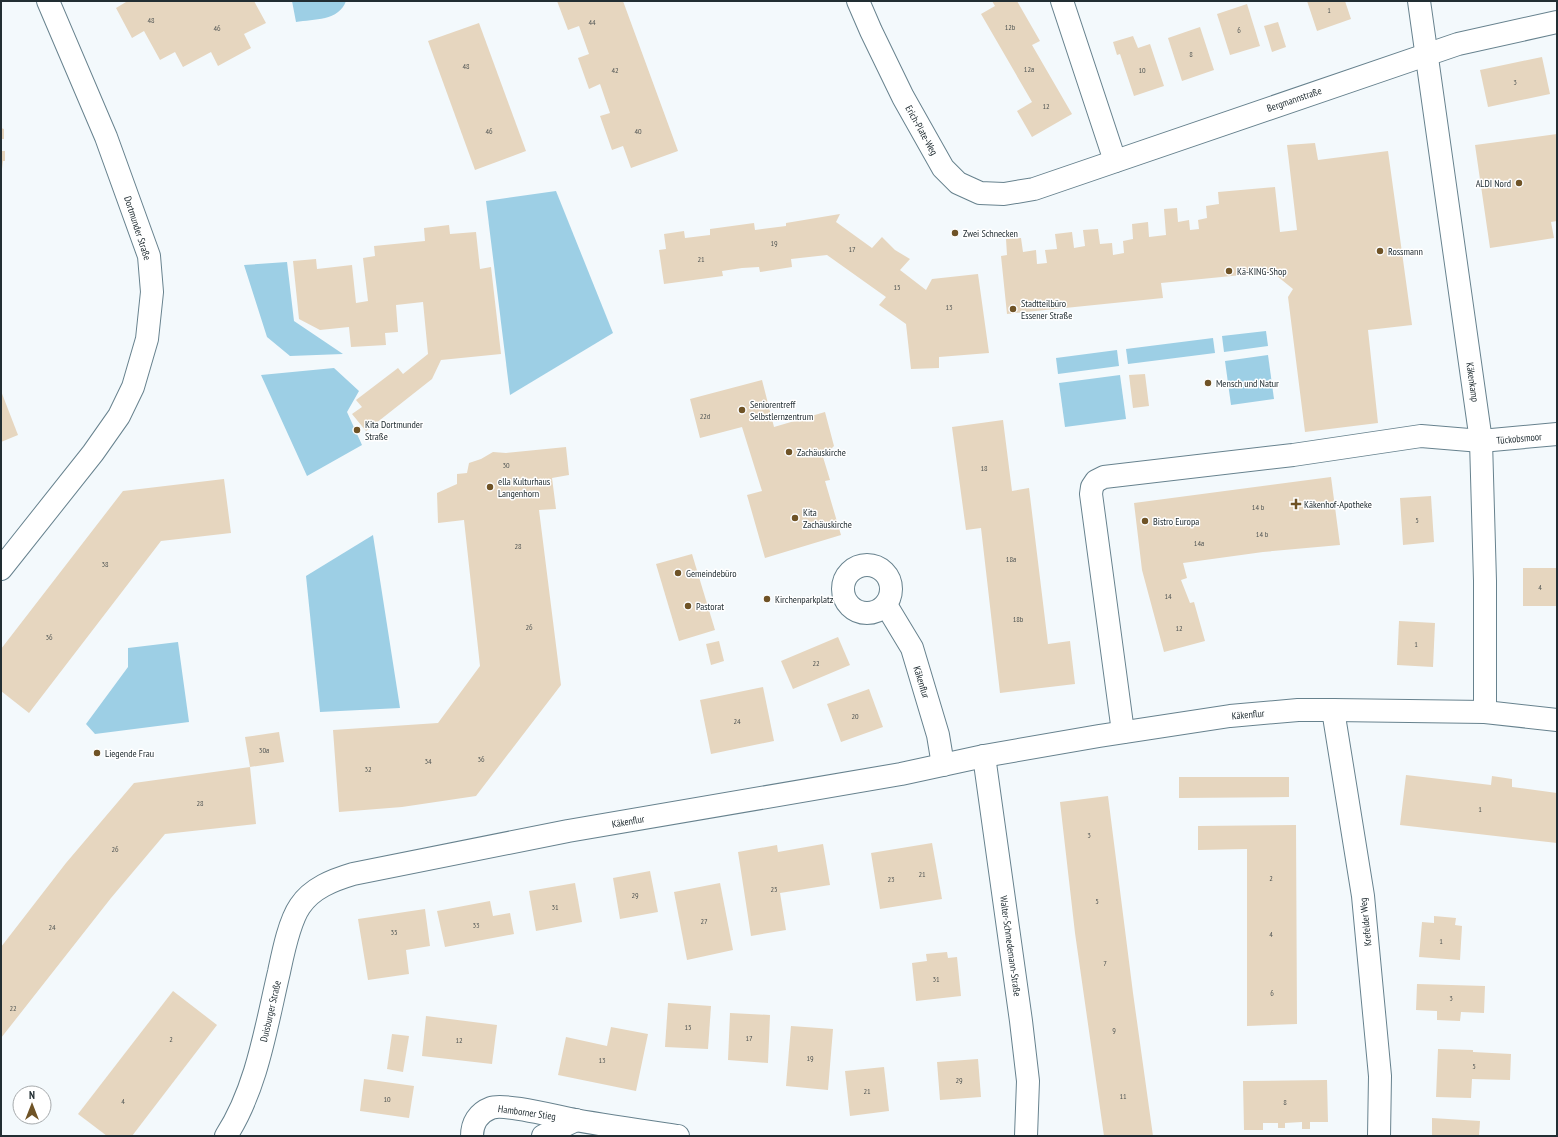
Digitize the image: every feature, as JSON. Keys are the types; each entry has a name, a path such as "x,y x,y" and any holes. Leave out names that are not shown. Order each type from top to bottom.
{"street":[{"name":"Dortmunder Straße","path":"1,569 93,453 119,416 133,387 147,339 152,292 149,256 106,136 48,1"},
{"name":"Erich-Plate-Weg","path":"858,1 903,97 943,168 958,183 980,193 1004,194 1034,189"},
{"path":"1062,1 1115,161"},
{"name":"Käkenkamp","path":"1419,1 1481,441 1485,581 1485,712"},
{"name":"Bergmannstraße","path":"1034,189 1426,54 1458,44 1557,22"},
{"name":"Tückobsmoor","path":"1123,732 1091,494 1092,486 1096,482 1104,477 1293,455 1421,436 1481,441 1557,434"},
{"name":"Käkenflur","path":"886,605 912,648 938,735 943,765"},
{"name":"Käkenflur","path":"316,890 335,879 353,874 561,832 894,775 984,756 1123,732 1230,716 1298,710 1333,710 1485,712 1557,720"},
{"name":"Krefelder Weg","path":"1333,710 1363,896 1380,1076 1379,1136"},
{"name":"Walter-Schmedemann-Straße","path":"984,756 1022,1022 1028,1081 1026,1136"},
{"name":"Duisburger Straße","path":"226,1136 233,1126 255,1072 289,930 300,906 316,890"},
{"name":"Hamborner Stieg","path":"472,1136 474,1123 480,1113 492,1107 514,1108 576,1120 678,1136"},
{"name":"Hamborner Stieg","path":"543,1136 576,1120"}],"shaded area":[{"path":"292,1 346,1 343,8 332,16 296,22"},
{"path":"556,191 613,333 510,395 486,201"},
{"path":"287,262 294,321 343,354 290,356 267,337 244,265"},
{"path":"1266,331 1268,346 1224,352 1222,336"},
{"path":"1213,338 1215,353 1128,364 1126,349"},
{"path":"1117,350 1119,366 1058,374 1056,358"},
{"path":"1268,355 1274,399 1231,405 1225,361"},
{"path":"334,368 359,391 347,412 362,445 307,476 261,375"},
{"path":"1120,375 1126,419 1065,427 1059,383"},
{"path":"373,535 400,708 320,712 306,576"},
{"path":"178,642 189,722 95,734 86,724 128,667 128,648"}],"building":[{"path":"125,1 254,1 266,23 244,34 251,48 218,66 211,52 183,67 175,52 160,60 144,31 132,38 116,8 126,2"},
{"path":"557,1 623,1 678,151 631,168 623,146 612,150 600,116 610,113 600,84 589,89 578,58 589,54 579,26 568,30"},
{"path":"992,1 1017,1 1040,41 1032,45 1072,114 1032,137 1017,111 1032,102 981,14 995,6"},
{"path":"1307,1 1345,1 1351,19 1317,31"},
{"path":"1247,4 1260,46 1230,55 1217,14"},
{"path":"1278,22 1286,47 1272,52 1264,26"},
{"path":"479,23 526,151 475,170 428,41"},
{"path":"1200,27 1214,70 1182,81 1168,38"},
{"path":"1133,36 1138,48 1150,44 1164,86 1134,96 1120,54 1117,55 1113,42"},
{"path":"1542,57 1550,94 1488,107 1480,70"},
{"path":"1,128 4,129 4,139 1,139"},
{"name":"ALDI Nord","path":"1557,134 1557,221 1551,222 1554,238 1490,248 1475,145"},
{"path":"1315,143 1318,160 1388,151 1412,325 1368,330 1378,423 1305,432 1288,297 1293,289 1272,272 1161,283 1163,298 1007,314 1001,256 1007,255 1006,239 1021,238 1023,252 1036,250 1037,264 1047,263 1045,250 1057,249 1055,234 1072,232 1074,248 1085,246 1083,230 1098,229 1100,244 1112,243 1113,255 1124,253 1123,241 1133,239 1132,224 1148,222 1149,237 1166,235 1164,209 1177,208 1178,222 1189,220 1190,230 1199,229 1198,220 1207,218 1206,206 1219,204 1218,192 1275,187 1280,232 1297,230 1287,145"},
{"path":"1,151 5,151 5,161 3,161 2,169 1,169"},
{"path":"840,214 836,222 872,248 882,237 895,250 910,259 900,270 926,290 932,279 978,274 989,353 939,357 939,368 911,369 906,324 879,305 886,297 827,255 791,259 792,267 760,272 759,267 742,268 722,271 723,276 664,284 659,250 666,249 664,234 684,231 685,238 710,235 710,229 754,223 755,230 786,226 786,223"},
{"path":"449,225 450,234 476,232 480,269 491,267 501,354 441,360 432,379 366,431 352,414 362,407 356,400 398,368 403,374 428,354 423,302 396,305 398,332 385,333 386,345 351,347 349,327 320,330 299,319 293,261 316,259 317,269 352,265 356,303 368,301 363,258 375,256 374,246 425,241 424,228"},
{"path":"1145,374 1149,406 1133,408 1129,375"},
{"path":"762,380 774,427 825,412 834,446 823,457 830,480 825,481 841,535 765,558 747,495 762,491 742,427 700,438 690,399"},
{"path":"1,391 18,435 1,442"},
{"path":"1003,420 1012,491 1029,488 1048,644 1070,641 1075,684 1000,693 981,528 966,530 952,427"},
{"path":"566,447 569,475 552,478 556,509 539,510 561,685 476,796 402,807 339,812 333,730 438,723 480,666 464,520 438,523 437,493 457,484 457,474 467,473 469,463 481,459 493,452 506,453"},
{"path":"1331,477 1340,545 1263,552 1183,563 1187,578 1181,580 1190,603 1194,602 1205,641 1164,652 1142,570 1134,503"},
{"path":"224,479 231,533 161,541 29,713 1,691 1,649 123,491"},
{"path":"1431,496 1434,542 1403,545 1400,498"},
{"name":"Pastorat","path":"692,554 715,630 679,641 656,564"},
{"path":"1523,568 1557,568 1557,606 1523,606"},
{"path":"1399,621 1435,623 1433,667 1397,665"},
{"path":"838,637 850,665 793,689 781,661"},
{"path":"719,641 724,661 711,665 706,644"},
{"path":"763,687 774,741 711,754 700,700"},
{"path":"869,689 883,727 841,742 827,704"},
{"path":"279,732 284,762 250,767 245,737"},
{"path":"250,767 256,824 165,834 111,898 1,1038 1,947 66,863 134,783"},
{"path":"1406,775 1491,785 1492,776 1512,779 1512,787 1557,793 1557,843 1400,825"},
{"path":"1179,777 1289,777 1289,797 1179,798"},
{"path":"1108,796 1153,1136 1104,1136 1075,933 1060,802"},
{"path":"1296,825 1297,1024 1247,1026 1247,849 1198,850 1198,826"},
{"path":"932,843 942,899 880,909 871,853"},
{"path":"823,844 830,885 780,893 786,930 751,936 738,852 777,845 778,852"},
{"path":"650,871 658,912 620,919 613,878"},
{"path":"575,883 582,922 536,931 529,891"},
{"path":"720,883 733,950 687,960 674,892"},
{"path":"490,901 493,916 510,913 514,934 445,947 437,911"},
{"path":"425,909 430,946 406,950 409,974 368,980 358,919"},
{"path":"1434,916 1456,918 1455,925 1462,926 1460,960 1419,957 1422,922 1434,923"},
{"path":"947,952 948,958 957,957 961,996 916,1001 912,963 927,961 926,954"},
{"path":"1417,984 1485,986 1484,1013 1461,1012 1460,1021 1437,1020 1437,1011 1416,1010"},
{"path":"173,991 217,1025 132,1136 107,1136 78,1114"},
{"path":"668,1003 711,1006 708,1049 665,1047"},
{"path":"730,1013 770,1015 768,1063 728,1060"},
{"path":"426,1016 497,1025 492,1064 422,1056"},
{"path":"791,1026 833,1029 828,1090 786,1086"},
{"path":"611,1027 648,1034 636,1091 558,1075 566,1037 607,1046"},
{"path":"392,1034 409,1036 403,1072 387,1069"},
{"path":"1438,1049 1473,1050 1473,1052 1511,1054 1510,1080 1472,1079 1471,1098 1436,1097"},
{"path":"978,1059 981,1097 940,1100 937,1062"},
{"path":"884,1067 889,1111 850,1116 845,1071"},
{"path":"364,1079 414,1086 409,1118 360,1111"},
{"path":"1327,1080 1328,1122 1310,1122 1310,1129 1302,1129 1302,1122 1285,1123 1285,1128 1278,1128 1278,1123 1263,1123 1263,1130 1244,1130 1243,1081"},
{"path":"1432,1118 1480,1121 1479,1136 1432,1136"}],"place":[{"name":"ALDI Nord","path":"1519,183"},
{"name":"Zwei Schnecken","path":"955,233"},
{"name":"Rossmann","path":"1380,251"},
{"name":"Kä-KING-Shop","path":"1229,271"},
{"name":"Stadtteilbüro Essener Straße","path":"1013,309"},
{"name":"Mensch und Natur","path":"1208,383"},
{"name":"Seniorentreff Selbstlernzentrum","path":"742,410"},
{"name":"Kita Dortmunder Straße","path":"357,430"},
{"name":"Zachäuskirche","path":"789,452"},
{"name":"ella Kulturhaus Langenhorn","path":"490,487"},
{"name":"Käkenhof-Apotheke","path":"1296,504"},
{"name":"Kita Zachäuskirche","path":"795,518"},
{"name":"Bistro Europa","path":"1145,521"},
{"name":"Gemeindebüro","path":"678,573"},
{"name":"Kirchenparkplatz","path":"767,599"},
{"name":"Pastorat","path":"688,606"},
{"name":"Liegende Frau","path":"97,753"}]}
